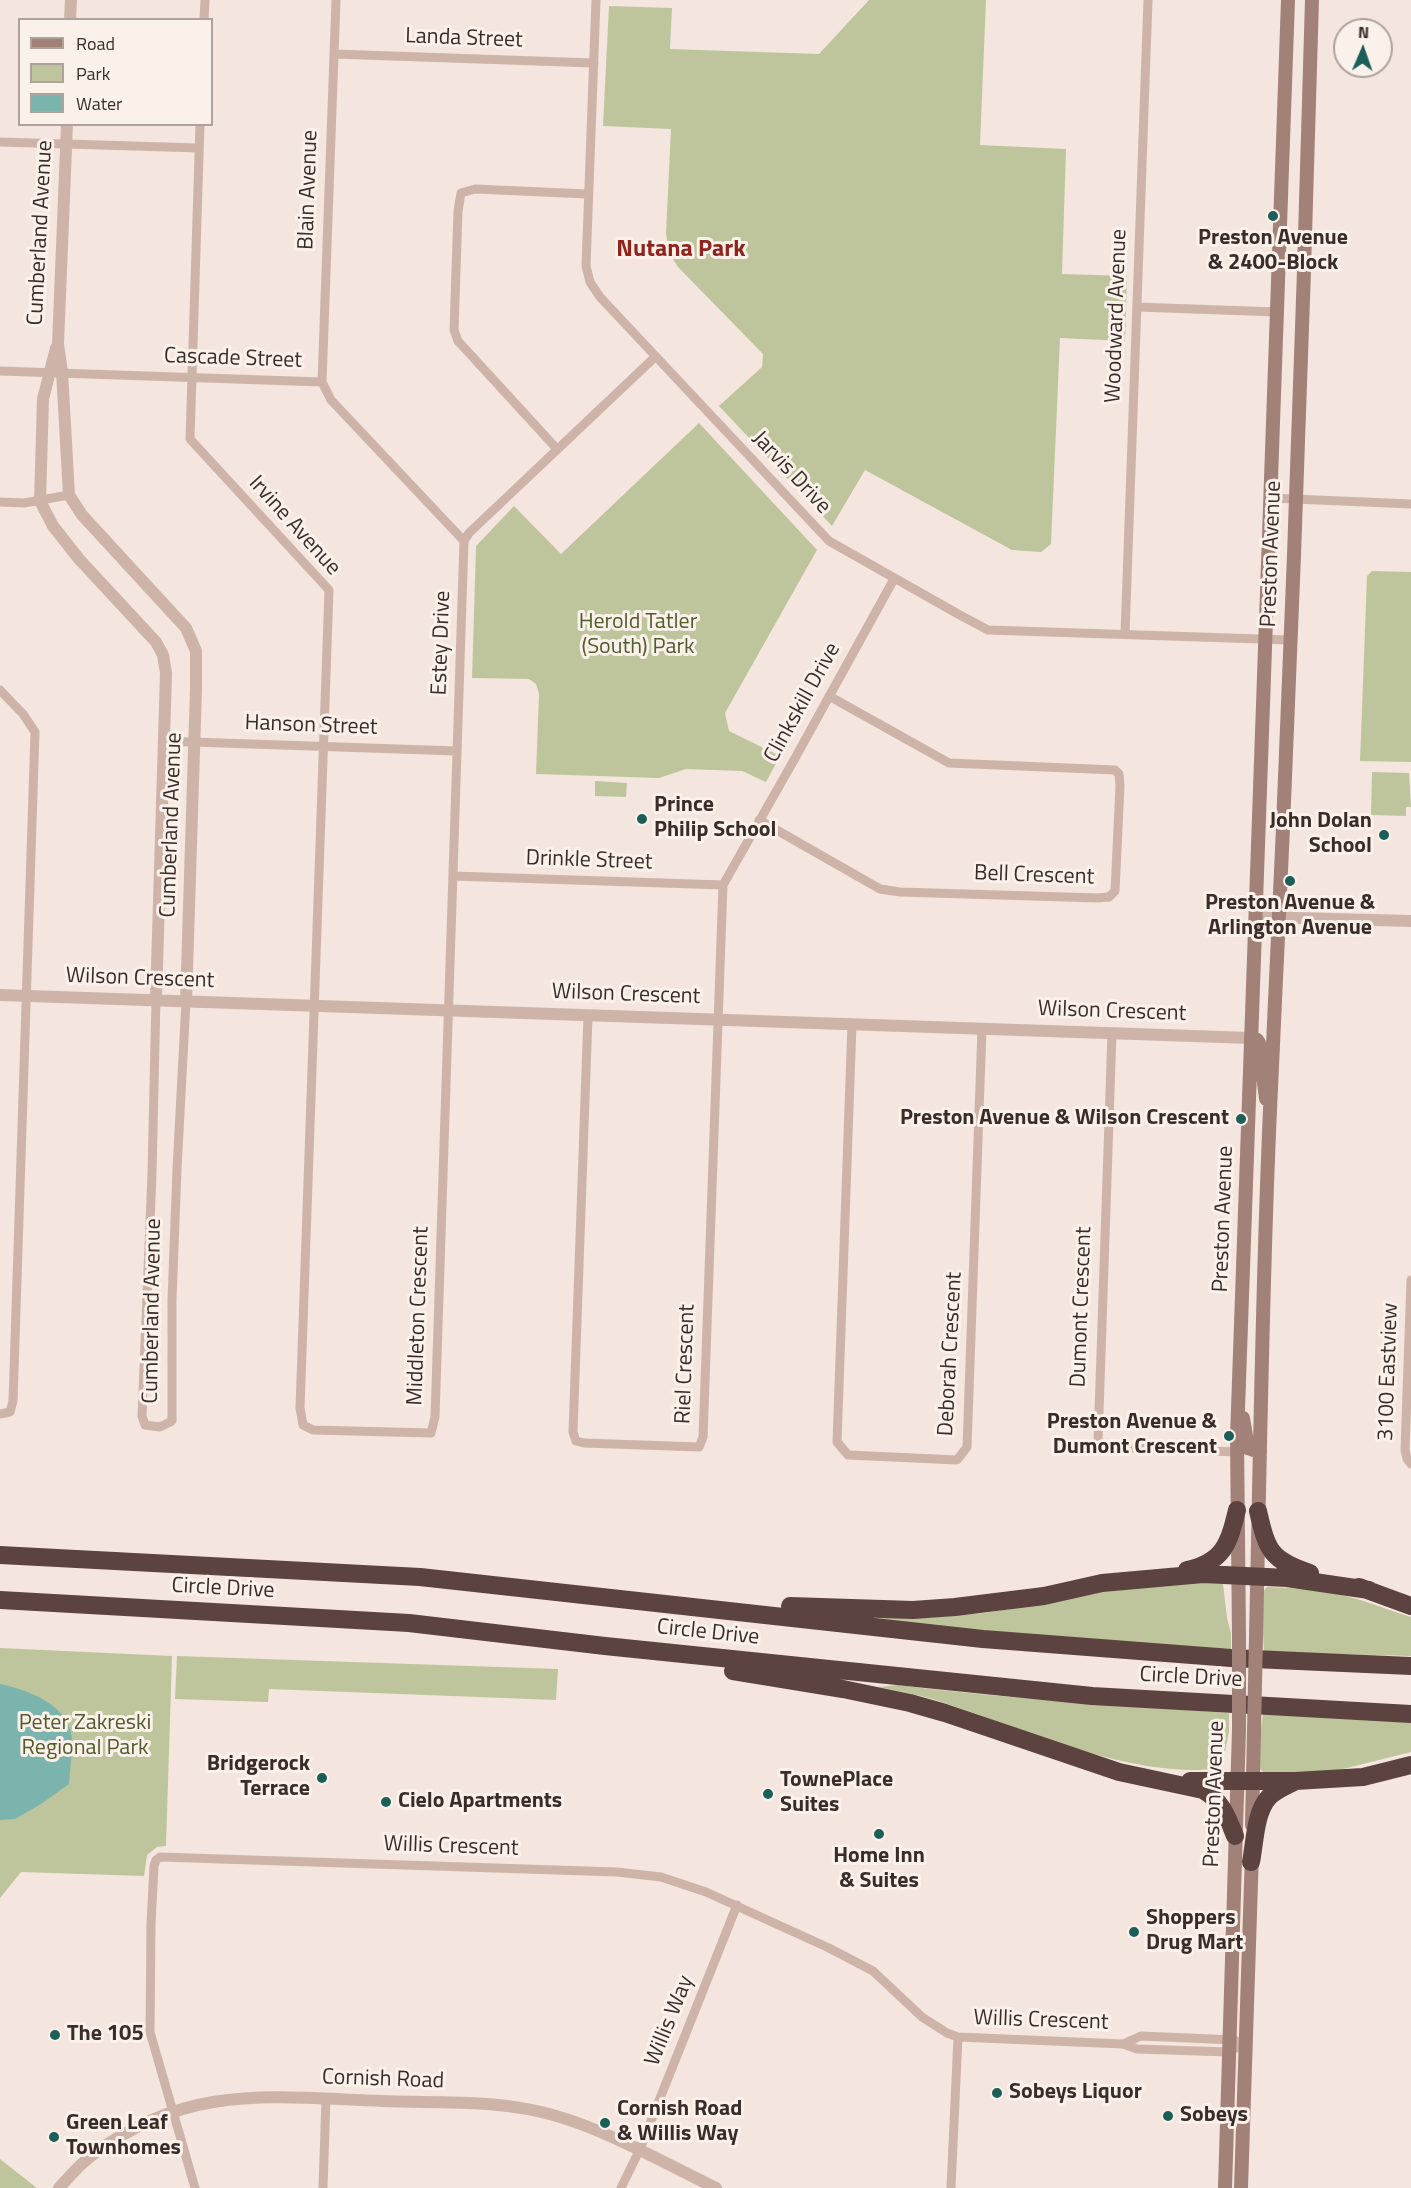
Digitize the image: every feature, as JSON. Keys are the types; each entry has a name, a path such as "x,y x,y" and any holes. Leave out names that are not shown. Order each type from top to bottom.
{"highway":[{"path":"1161,1576 1200,1568 1214,1560 1230,1539 1238,1510"},
{"path":"1258,1511 1265,1542 1276,1556 1291,1567 1369,1590 1411,1606"},
{"name":"Circle Drive","path":"0,1554 420,1577 983,1639 1231,1658 1411,1666"},
{"path":"512,1588 817,1608 913,1610 1044,1596 1102,1583 1203,1574 1315,1581 1369,1590"},
{"name":"Circle Drive","path":"0,1600 410,1623 931,1681 1092,1696 1411,1714"},
{"path":"516,1635 910,1703 1119,1772 1203,1790 1214,1796 1222,1807 1235,1836"},
{"path":"1152,1779 1295,1781 1363,1777 1411,1765"},
{"path":"1251,1862 1257,1828 1267,1799 1276,1791 1295,1781"}],"main road":[{"name":"Preston Avenue","path":"1225,2188 1235,1836 1254,1731 1256,1637 1238,1510 1238,1452 1288,0"},
{"name":"Preston Avenue","path":"1241,2188 1251,1862 1239,1730 1239,1638 1258,1511 1270,1109 1276,1021 1278,918 1296,500 1312,0"},
{"path":"1251,1038 1276,1021"},
{"name":"Preston Avenue","path":"1251,1038 1259,1043 1264,1093 1270,1109"},
{"name":"Preston Avenue","path":"1239,1402 1248,1448 1260,1452"}],"street":[{"path":"70,18 71,0"},
{"path":"204,18 205,0"},
{"name":"Blain Avenue","path":"322,382 336,0"},
{"name":"Jarvis Drive","path":"596,0 586,266 590,282 600,297 655,357 829,541 988,630 1290,640"},
{"name":"Woodward Avenue","path":"1125,633 1148,0"},
{"name":"Landa Street","path":"334,54 594,63"},
{"name":"Cumberland Avenue","path":"58,344 43,399 40,501 53,526 79,559 156,642 163,655 166,673 152,1163 142,1416 145,1425 160,1427 172,1421 172,1300 186,1001 196,651 186,628 82,515 69,495 62,372 58,344 67,126"},
{"name":"Irvine Avenue","path":"200,126 190,439 328,591 314,1006"},
{"path":"0,142 199,148"},
{"path":"557,449 458,341 454,330 458,211 461,193 476,189 588,194"},
{"path":"1137,307 1277,312"},
{"path":"464,541 469,533 655,357"},
{"name":"Cascade Street","path":"0,371 322,382 331,400 464,541"},
{"path":"0,502 40,501 69,495"},
{"path":"1271,498 1411,504"},
{"name":"Estey Drive","path":"449,1011 464,541"},
{"name":"Clinkskill Drive","path":"718,1019 723,885 894,579"},
{"path":"0,690 23,714 35,732 13,1401 10,1412 0,1414"},
{"name":"Bell Crescent","path":"759,820 880,889 900,892 1098,898 1109,897 1115,891 1120,786 1119,774 1115,770 949,762 829,696"},
{"name":"Hanson Street","path":"164,741 457,751"},
{"name":"Drinkle Street","path":"453,876 723,885"},
{"path":"1256,917 1411,921"},
{"name":"Wilson Crescent","path":"0,995 1251,1038"},
{"name":"Middleton Crescent","path":"314,1006 300,1408 303,1425 313,1430 419,1434 431,1433 435,1417 449,1011"},
{"name":"Riel Crescent","path":"588,1016 573,1432 576,1441 584,1443 699,1447 703,1437 718,1019"},
{"name":"Deborah Crescent","path":"852,1024 837,1442 848,1455 957,1460 967,1447 982,1029"},
{"name":"Dumont Crescent","path":"1112,1033 1098,1441 1104,1448 1238,1452"},
{"name":"3100 Eastview","path":"1411,1280 1405,1450 1411,1464"},
{"name":"Willis Crescent","path":"172,2112 150,2032 154,1866 160,1857 617,1872 661,1877 737,1905 873,1971 922,2017 947,2033 958,2037 1123,2044 1141,2036 1228,2045 1246,2043"},
{"name":"Willis Way","path":"621,2188 639,2151 737,1905"},
{"name":"Willis Crescent","path":"951,2188 958,2037"},
{"name":"Cornish Road","path":"59,2188 89,2157 129,2130 172,2112 205,2102 258,2096 488,2104 533,2110 587,2127 716,2188"},
{"path":"323,2188 326,2099"},
{"path":"172,2112 195,2188"}],"green space":[{"path":"869,0 986,0 980,145 1066,149 1062,274 1127,276 1125,341 1060,338 1051,544 1041,552 1012,550 865,470 832,526 719,406 762,367 763,354 678,267 669,253 666,233 671,129 603,126 609,6 672,8 670,49 819,54"},
{"name":"Herold Tatler (South) Park","path":"699,423 817,550 725,713 729,731 780,756 766,782 742,771 686,769 659,778 536,774 539,694 536,684 529,679 472,678 476,546 514,506 561,554"},
{"path":"1372,571 1411,572 1411,762 1360,761 1367,576"},
{"path":"1372,772 1409,773 1411,807 1406,807 1406,816 1371,815"},
{"path":"595,781 627,783 626,797 595,796"},
{"path":"1177,1580 1223,1584 1231,1633 1231,1651 1057,1639 866,1618 926,1618 984,1613 1043,1604 1106,1589"},
{"path":"1267,1587 1335,1593 1411,1617 1411,1656 1264,1652 1261,1595"},
{"name":"Peter Zakreski Regional Park","path":"0,1648 172,1656 166,1846 157,1847 147,1855 144,1876 21,1872 0,1898"},
{"path":"177,1656 558,1669 556,1700 269,1689 268,1702 175,1699"},
{"path":"898,1685 1022,1698 1229,1713 1229,1731 1223,1763 1215,1768 1198,1770 1165,1768 1097,1755 932,1699 878,1687"},
{"path":"1263,1714 1411,1721 1411,1752 1327,1773 1267,1775 1258,1764"},
{"path":"0,2159 37,2188 0,2188"}],"water":[{"path":"0,1684 36,1695 57,1709 65,1718 72,1741 69,1784 15,1819 0,1820"}],"place":[{"name":"Preston Avenue & 2400-Block","path":"1273,216"},
{"name":"Prince Philip School","path":"642,819"},
{"name":"John Dolan School","path":"1384,835"},
{"name":"Preston Avenue & Arlington Avenue","path":"1290,881"},
{"name":"Preston Avenue & Wilson Crescent","path":"1241,1119"},
{"name":"Preston Avenue & Dumont Crescent","path":"1229,1436"},
{"name":"Bridgerock Terrace","path":"322,1778"},
{"name":"TownePlace Suites","path":"768,1794"},
{"name":"Cielo Apartments","path":"386,1802"},
{"name":"Home Inn & Suites","path":"879,1834"},
{"name":"Shoppers Drug Mart","path":"1134,1932"},
{"name":"The 105","path":"55,2035"},
{"name":"Sobeys Liquor","path":"997,2093"},
{"name":"Sobeys","path":"1168,2116"},
{"name":"Cornish Road & Willis Way","path":"605,2123"},
{"name":"Green Leaf Townhomes","path":"54,2137"}],"district":[{"name":"Nutana Park","path":"681,250"}]}
